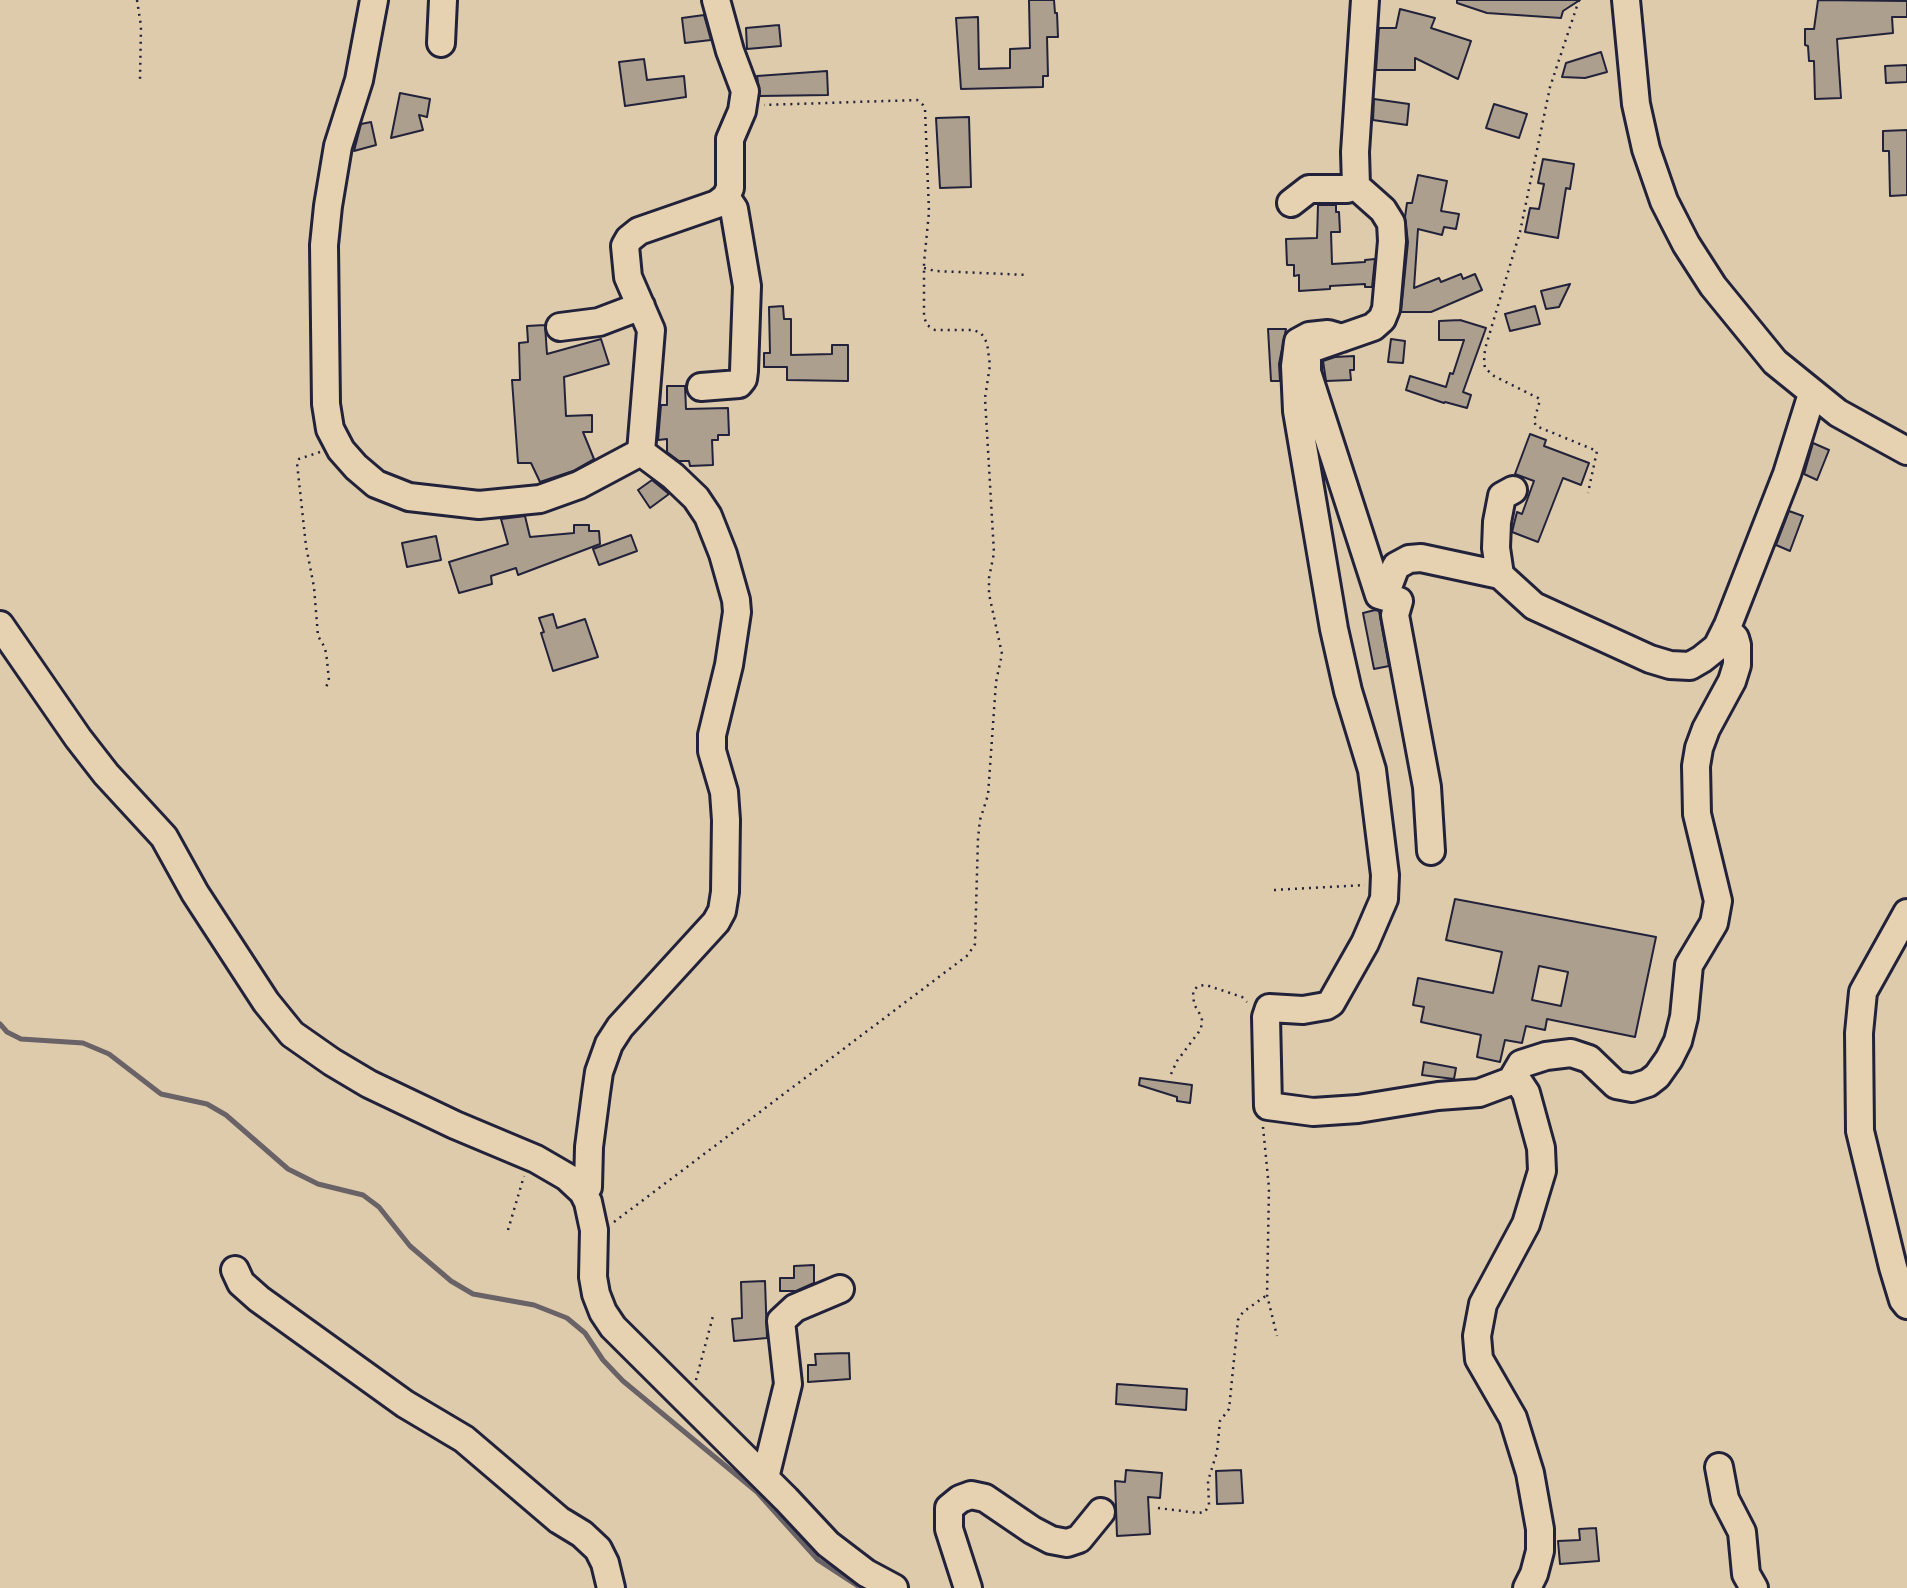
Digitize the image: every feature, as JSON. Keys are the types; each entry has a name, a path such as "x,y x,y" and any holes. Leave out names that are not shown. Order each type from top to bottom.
{"street":[{"path":"374,0 359,80 338,146 324,245 326,404 330,429 340,447 356,467 376,484 409,497 479,505 540,499 579,485 641,452"},
{"path":"441,43 443,0"},
{"path":"641,452 651,330 628,277 625,246 639,231 717,204 726,197 730,188 730,139 743,106 745,91 730,51 716,0"},
{"path":"1365,0 1355,152 1356,186 1383,210 1391,223 1386,309 1382,320 1373,327 1307,352 1307,372 1379,595 1399,601 1395,615 1427,787 1431,851"},
{"path":"1626,0 1636,104 1646,149 1664,201 1693,255 1742,324 1775,362 1838,413 1907,451"},
{"path":"1291,203 1309,189 1347,189 1356,186"},
{"path":"701,387 739,384 743,379 747,286 734,209 726,197"},
{"path":"560,327 599,322 641,306"},
{"path":"1342,338 1328,334 1309,336 1298,342 1295,366 1297,411 1334,629 1348,691 1372,769 1384,899 1334,1000 1326,1006 1303,1010 1269,1008 1265,1017 1268,1106 1312,1112 1358,1110 1438,1096 1479,1093 1518,1081 1532,1108 1541,1148 1542,1171 1526,1224 1483,1304 1477,1336 1479,1359 1513,1418 1530,1473 1540,1529 1540,1551 1527,1588"},
{"path":"1385,595 1396,566 1409,559 1421,558 1500,575 1534,606 1650,659 1670,665 1690,666 1717,647 1726,629 1787,474 1812,394"},
{"path":"588,1187 589,1147 599,1072 609,1044 620,1027 716,922 722,911 725,892 724,792 712,751 712,735 729,665 737,612 736,600 723,554 708,516 688,491 641,452"},
{"path":"1500,575 1496,548 1497,522 1502,496 1513,489"},
{"path":"0,625 92,756 164,837 195,893 259,992 292,1034 369,1084 455,1125 536,1159 567,1177 583,1192 588,1202 594,1237 593,1277 603,1312 613,1327 828,1544 866,1573 894,1588"},
{"path":"1511,1081 1521,1064 1546,1056 1571,1053 1589,1059 1616,1085 1632,1088 1648,1083 1657,1076 1678,1041 1684,1017 1689,965 1714,923 1718,901 1697,814 1696,766 1706,729 1732,681 1737,665 1737,645 1726,629"},
{"path":"1907,913 1863,992 1859,1033 1860,1131 1893,1267 1907,1306"},
{"path":"235,1270 241,1283 259,1299 405,1404 464,1439 559,1520 582,1534 597,1549 605,1563 611,1588"},
{"path":"765,1478 788,1384 780,1321 795,1308 840,1289"},
{"path":"1719,1467 1725,1499 1742,1532 1746,1574 1755,1588"},
{"path":"968,1588 949,1529 949,1508 960,1499 971,1495 985,1498 1032,1530 1051,1540 1067,1543 1079,1539 1101,1512"}],"path":[{"path":"137,0 141,26 140,80"},
{"path":"1579,0 1550,87 1520,232 1483,362 1485,368 1494,376 1540,400 1535,426 1597,452 1588,493"},
{"path":"594,1237 968,955 975,944 978,838 980,820 988,795 996,682 1002,654 989,594 994,553 985,398 990,365 987,343 981,333 973,330 935,330 927,325 924,317 923,268 929,212 925,109 917,100 743,106"},
{"path":"923,268 935,271 1028,275"},
{"path":"326,689 327,660 325,648 318,636 297,463 299,458 340,447"},
{"path":"1274,891 1384,884"},
{"path":"1171,1074 1202,1023 1194,1003 1193,991 1198,986 1206,985 1226,991 1242,997 1249,1004"},
{"path":"1268,1106 1262,1120 1269,1188 1266,1296 1277,1336"},
{"path":"508,1230 524,1176 536,1159"},
{"path":"1157,1508 1198,1513 1205,1512 1209,1505 1208,1481 1217,1452 1220,1421 1229,1409 1238,1320 1243,1312 1266,1296"},
{"path":"690,1404 713,1316"}],"building":[{"path":"1029,0 1054,0 1057,13 1058,37 1047,37 1048,76 1043,76 1043,87 961,89 956,18 978,17 979,69 1010,68 1010,49 1030,48"},
{"path":"1457,0 1580,0 1563,11 1561,18 1487,13 1457,3"},
{"path":"1818,0 1907,1 1907,17 1892,17 1893,33 1837,39 1841,98 1815,99 1814,61 1809,61 1805,29 1814,29"},
{"path":"1400,9 1435,18 1431,28 1471,41 1458,79 1415,58 1415,70 1376,70 1379,28 1396,28"},
{"path":"704,15 711,40 685,43 682,18"},
{"path":"779,25 781,46 747,49 746,28"},
{"path":"1601,52 1607,72 1585,78 1562,77 1566,63"},
{"path":"644,59 647,80 684,76 686,97 625,106 619,62"},
{"path":"1907,65 1907,82 1886,83 1885,66"},
{"path":"827,71 828,95 760,96 757,76"},
{"path":"400,93 430,99 427,117 419,115 423,130 391,138"},
{"path":"1374,99 1409,104 1407,125 1373,120"},
{"path":"1494,104 1527,114 1519,138 1486,128"},
{"path":"969,117 971,187 940,188 936,118"},
{"path":"371,122 376,145 354,151 361,124"},
{"path":"1907,130 1907,195 1890,196 1889,151 1883,151 1883,131"},
{"path":"1543,159 1574,164 1570,189 1566,188 1558,238 1525,232 1530,208 1539,209 1544,184 1538,183"},
{"path":"1418,175 1447,181 1441,211 1459,214 1456,229 1444,227 1442,235 1418,229 1414,288 1439,278 1441,282 1461,274 1463,279 1475,274 1482,290 1431,312 1401,312 1408,242 1405,217 1407,203 1412,203"},
{"path":"1318,205 1336,205 1336,212 1339,212 1340,232 1331,232 1332,264 1375,259 1372,287 1365,287 1365,284 1299,291 1299,275 1294,276 1294,265 1287,265 1286,239 1317,238"},
{"path":"1570,284 1559,307 1546,309 1541,291"},
{"path":"783,306 784,319 791,319 791,355 832,354 832,345 848,345 848,381 787,380 787,367 764,367 764,353 770,353 769,307"},
{"path":"1535,306 1540,324 1510,331 1505,314"},
{"path":"1460,320 1486,328 1463,392 1471,395 1467,408 1406,390 1410,376 1446,387 1464,340 1439,340 1439,321"},
{"path":"545,325 547,354 601,339 609,364 564,377 566,416 592,415 592,432 583,432 594,459 573,471 540,482 531,463 518,463 512,380 520,380 519,343 528,342 527,326"},
{"path":"1268,329 1286,329 1279,364 1280,381 1271,381"},
{"path":"1391,339 1405,341 1403,363 1388,362"},
{"path":"1354,356 1354,370 1350,370 1351,380 1326,381 1323,361"},
{"path":"667,386 685,386 686,409 728,408 729,435 718,435 718,440 712,440 713,465 690,466 689,461 679,461 667,452 667,439 658,440 661,405 667,405"},
{"path":"1530,434 1546,440 1544,446 1589,463 1581,485 1563,478 1538,542 1512,532 1517,512 1522,514 1534,481 1515,474"},
{"path":"1813,443 1829,450 1817,480 1804,474"},
{"path":"652,480 669,494 650,508 638,490"},
{"path":"1789,511 1803,516 1790,551 1776,545"},
{"path":"525,516 530,537 574,533 574,525 589,525 589,531 599,531 600,544 518,575 516,568 491,576 492,584 459,593 449,562 508,544 501,519"},
{"path":"631,535 637,551 599,565 593,549"},
{"path":"436,536 441,560 407,567 402,543"},
{"path":"1379,611 1389,666 1374,669 1363,613"},
{"path":"553,614 557,628 585,619 598,657 553,671 539,618"},
{"path":"1455,899 1656,937 1635,1037 1547,1019 1545,1030 1526,1026 1522,1043 1505,1040 1500,1062 1477,1057 1481,1035 1421,1022 1424,1007 1413,1005 1418,978 1493,993 1502,952 1446,940","holes":["1539,966 1568,972 1561,1006 1532,1000"]},
{"path":"1424,1062 1456,1068 1454,1079 1422,1075"},
{"path":"1140,1078 1192,1085 1190,1103 1177,1101 1177,1097 1139,1085"},
{"path":"814,1265 814,1283 796,1291 780,1291 780,1278 794,1278 794,1266"},
{"path":"765,1281 767,1338 734,1341 732,1319 742,1318 741,1282"},
{"path":"849,1353 850,1379 808,1382 808,1365 816,1365 815,1354"},
{"path":"1117,1384 1187,1389 1186,1410 1116,1404"},
{"path":"1126,1470 1162,1473 1160,1498 1148,1497 1150,1534 1117,1536 1115,1481 1125,1482"},
{"path":"1241,1470 1243,1503 1217,1504 1216,1471"},
{"path":"1596,1528 1599,1561 1560,1564 1558,1541 1580,1540 1579,1529"}],"waterway":[{"path":"0,1024 7,1032 21,1039 83,1043 109,1054 161,1094 207,1104 226,1115 288,1169 318,1184 363,1195 379,1207 410,1246 451,1281 473,1294 534,1305 567,1318 585,1333 603,1360 623,1381 757,1492 818,1560 861,1588"}]}
